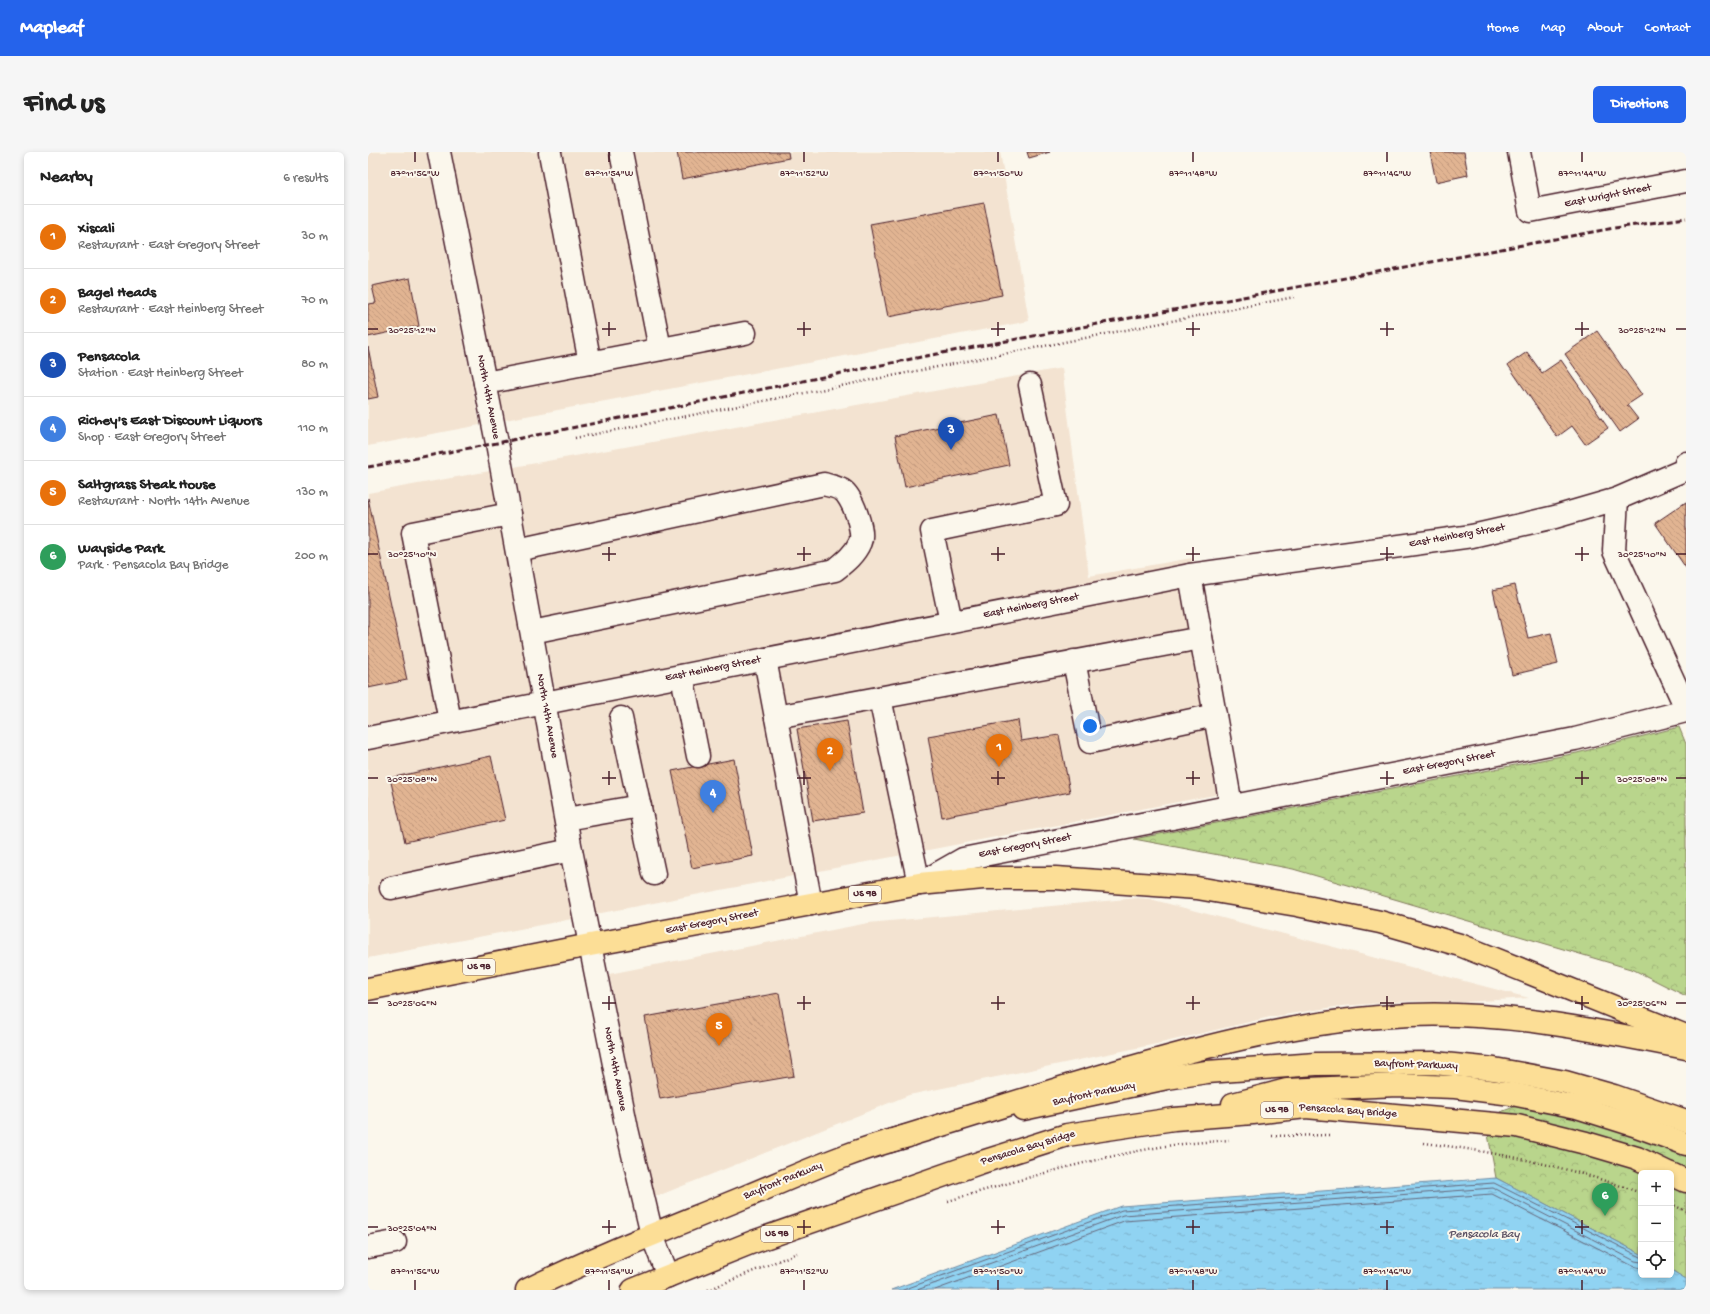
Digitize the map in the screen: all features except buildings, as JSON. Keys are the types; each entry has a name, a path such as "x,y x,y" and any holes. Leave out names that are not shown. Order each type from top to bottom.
{"main road":[{"name":"US 98","path":"919,884 982,878 1056,878 1197,888 1296,905 1380,922 1460,945 1686,1036"},
{"name":"East Gregory Street","path":"369,985 919,884"},
{"path":"890,1140 1169,1056 1273,1031 1342,1020 1412,1015 1499,1017 1597,1030 1686,1048"},
{"name":"Bayfront Parkway","path":"527,1290 572,1268 822,1165 890,1140 1030,1107 1167,1078 1207,1072 1316,1064 1434,1063 1494,1069 1565,1082 1614,1096 1682,1119"},
{"path":"1174,1119 1287,1090 1397,1085 1455,1087 1512,1094 1577,1107 1634,1125 1686,1144"},
{"name":"Pensacola Bay Bridge","path":"668,1276 753,1242 979,1163 1067,1135 1174,1119 1306,1107 1517,1126 1586,1142 1630,1156 1661,1170"},
{"name":"Pensacola Bay Bridge","path":"1674,1176 1686,1181"},
{"name":"US 98","path":"633,1290 668,1276"}],"street":[{"name":"North 14th Avenue","path":"439,152 510,514 571,850 627,1129 652,1235 668,1276"},
{"path":"621,152 660,349"},
{"name":"East Wright Street","path":"1519,152 1530,211 1686,181"},
{"path":"550,153 590,363"},
{"path":"485,384 745,333"},
{"path":"951,622 932,530 1056,505 1030,385"},
{"name":"East Heinberg Street","path":"368,738 1190,575 1472,536 1555,517 1617,499 1684,470 1686,463"},
{"path":"516,550 824,484 843,490 854,507 861,527 861,541 850,557 836,570 532,632"},
{"name":"East Gregory Street","path":"919,884 963,859 1231,805 1575,739 1686,710 1614,551 1617,499"},
{"path":"450,721 412,533 510,514"},
{"path":"1190,575 1231,805"},
{"path":"776,717 1201,638"},
{"path":"765,659 811,904"},
{"path":"1074,661 1090,742 1215,715"},
{"path":"682,676 698,756"},
{"path":"880,698 919,884"},
{"path":"621,718 654,874"},
{"path":"566,819 640,806"},
{"path":"391,888 571,850"},
{"path":"368,1247 395,1242"}],"path":[{"path":"575,438 1294,297"},
{"path":"1264,1137 1335,1135"},
{"path":"944,1202 1035,1175 1166,1146 1234,1140"},
{"path":"1418,1142 1479,1150 1528,1160 1589,1175 1638,1191"},
{"path":"1674,1205 1686,1211"},
{"path":"708,1290 799,1253"}],"shaded area":[{"path":"368,152 426,152 480,425 368,446"},
{"path":"451,152 1000,152 1029,321 505,420"},
{"path":"1062,368 1089,576 1192,558 1235,791 596,914 514,467"},
{"path":"490,471 572,919 368,958 368,493"},
{"path":"1138,898 1150,899 1529,998 1465,1002 1411,1001 1341,1006 1270,1017 1161,1043 909,1095 660,1195 655,1195 639,1126 609,974 868,923"}],"green space":[{"path":"1679,727 1686,744 1686,996 1634,970 1293,869 1134,839 1577,753"},
{"path":"1519,1105 1686,1131 1686,1279 1674,1272 1674,1170 1638,1170 1638,1252 1496,1178 1485,1118"}],"water":[{"name":"Pensacola Bay","path":"1496,1178 1638,1252 1638,1278 1674,1278 1674,1272 1686,1279 1686,1290 891,1290 1121,1206"}],"railway":[{"path":"368,467 497,443 926,356 1614,228 1686,218"}],"place":[{"name":"Pensacola","path":"951,450"},
{"name":"Xiscali","path":"999,767"},
{"name":"Bagel Heads","path":"830,771"},
{"name":"Richey's East Discount Liquors","path":"713,813"},
{"name":"Saltgrass Steak House","path":"719,1046"},
{"name":"Wayside Park","path":"1605,1216"}]}
